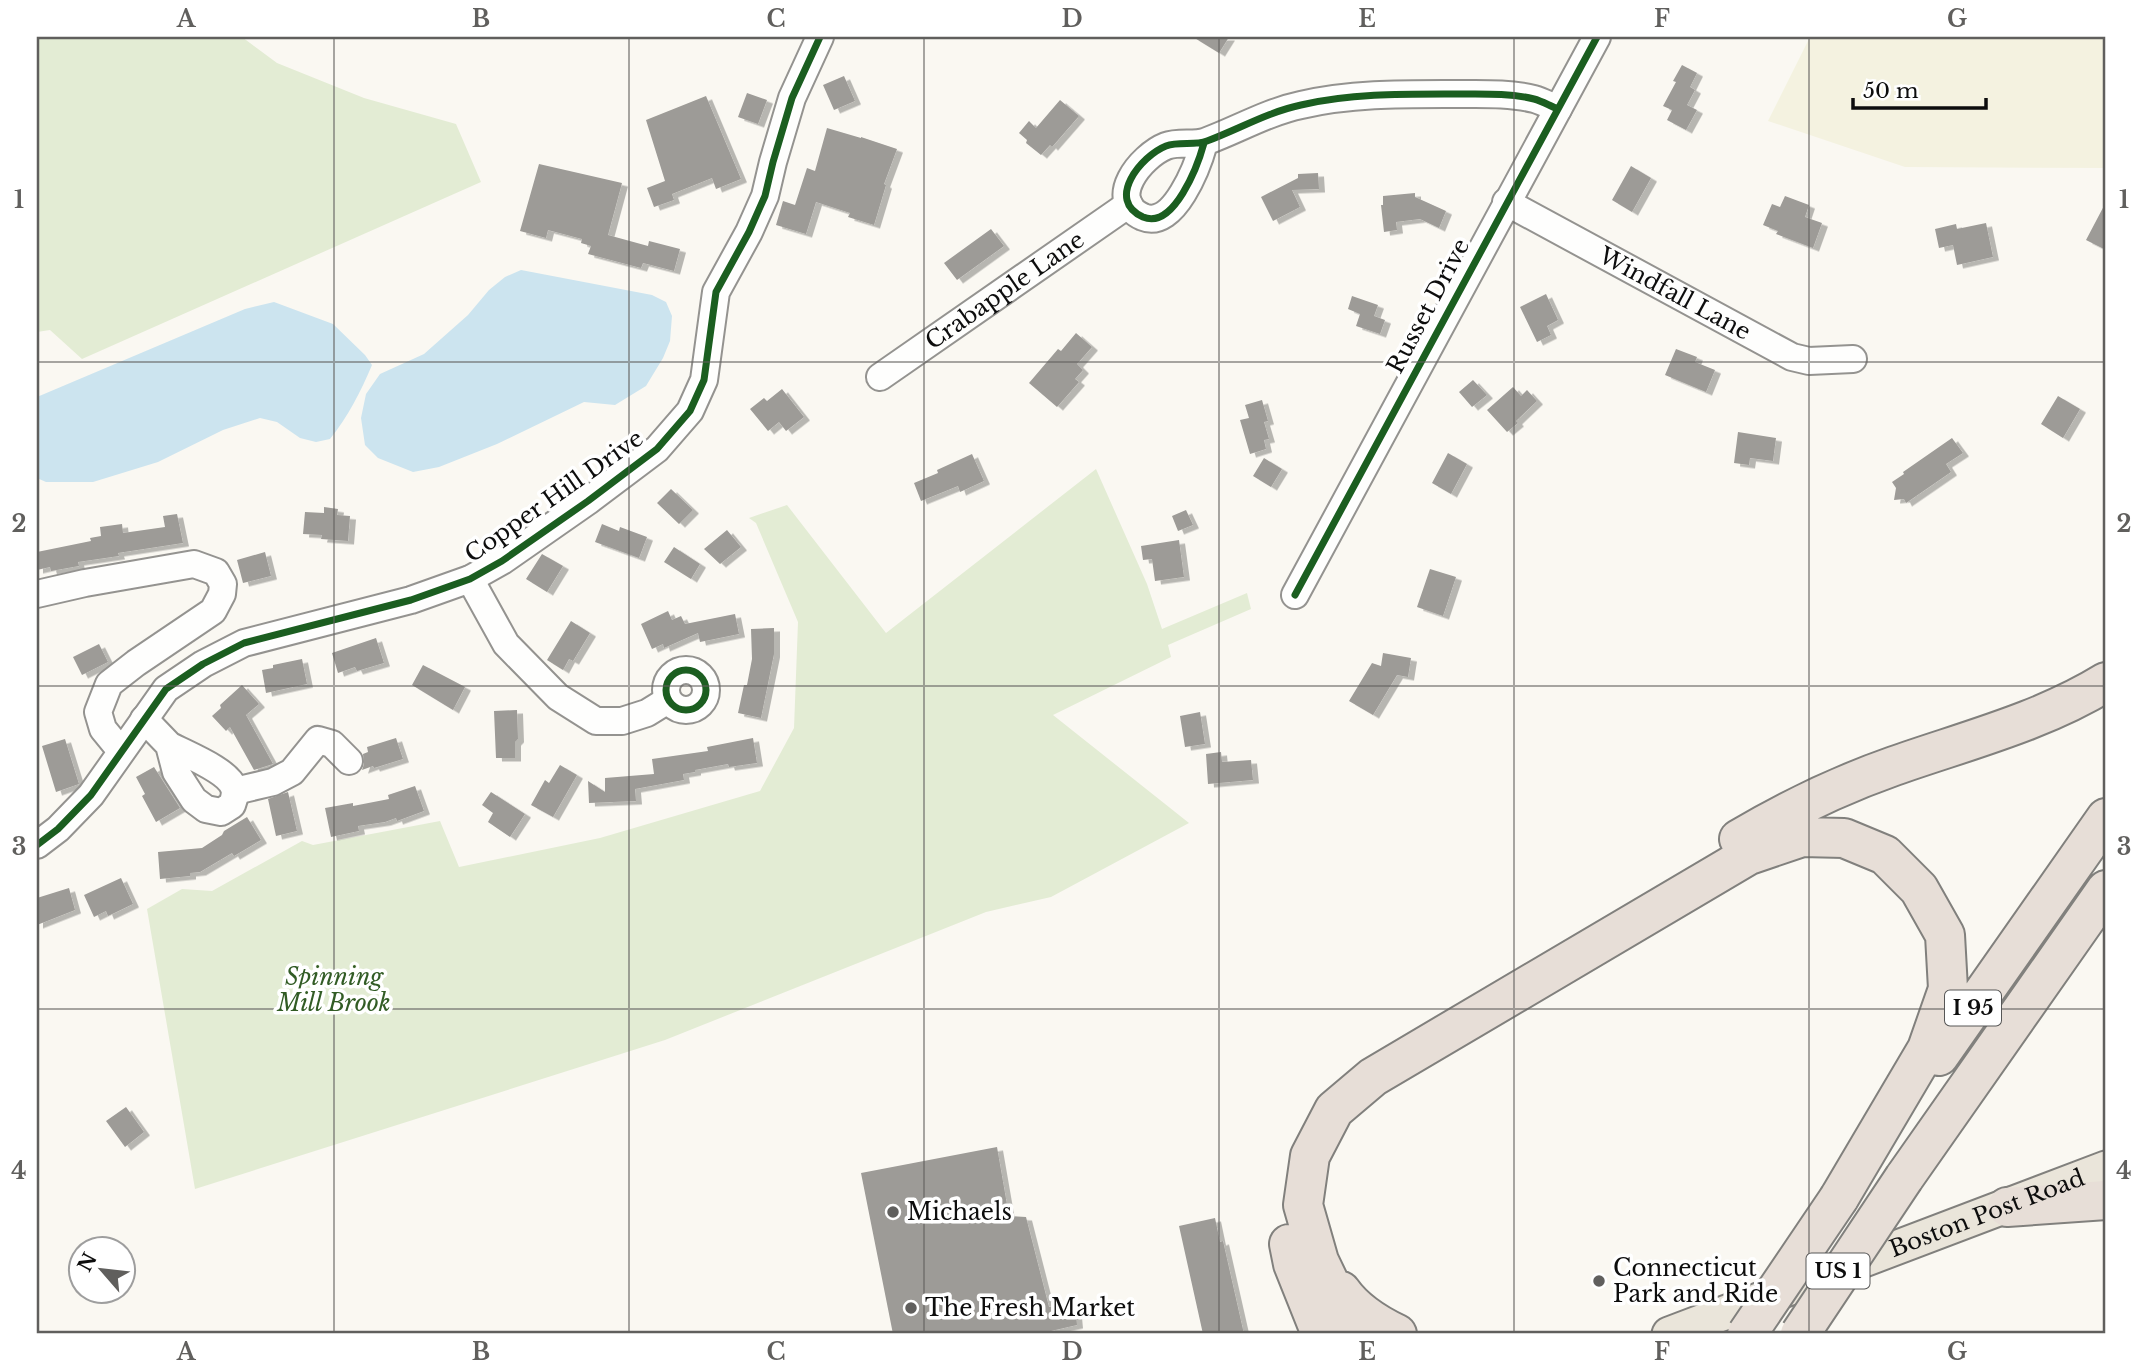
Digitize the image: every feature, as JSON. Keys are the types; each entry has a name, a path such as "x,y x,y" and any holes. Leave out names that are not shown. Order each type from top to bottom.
{"highway":[{"path":"1321,1334 1293,1264 1284,1220 1284,1175 1299,1131 1328,1092 1374,1055 1753,831 1822,796 1891,767 2026,721 2085,695 2106,682"},
{"name":"I 95","path":"1746,1334 2106,818"},
{"path":"1354,1334 1319,1261 1303,1205 1310,1156 1334,1110 1373,1077 1749,855 1802,837 1844,838 1885,855 1919,889 1945,935 1948,989 1927,1049 1839,1198"},
{"name":"I 95","path":"1800,1334 1903,1178 2106,890"},
{"path":"2007,1207 2106,1200"},
{"path":"1319,1261 1348,1300 1378,1325 1397,1334"}],"main road":[{"name":"Boston Post Road","path":"1668,1334 2106,1168"}],"street":[{"name":"Copper Hill Drive","path":"37,845 58,829 91,795 166,690 203,664 244,643 411,600 470,579 502,562 657,449 690,411 704,380 716,292 749,232 765,196 792,98 820,37"},
{"name":"Russet Drive","path":"1295,595 1597,37"},
{"path":"1204,143 1200,159 1177,202 1160,218 1153,220 1131,209 1126,195 1129,181 1141,164 1165,146 1188,142 1204,143 1252,121 1300,105 1350,97 1488,94 1534,99 1558,109"},
{"name":"Windfall Lane","path":"1506,202 1792,357 1810,361 1853,359"},
{"name":"Crabapple Lane","path":"880,377 1129,204"},
{"path":"37,594 194,564 216,572 223,583 222,594 213,611 109,684 98,712 103,729 121,751"},
{"path":"470,579 506,645 558,697 596,721 622,721 647,713 668,700"},
{"path":"144,719 169,746 230,779 235,791 232,805 221,812 206,809 194,800 176,772 169,746"},
{"path":"235,791 273,782 292,772 318,740 332,744 349,761"}],"shaded area":[{"path":"1810,37 2106,37 2106,168 1905,167 1768,121"}],"green space":[{"path":"37,37 242,37 277,63 364,98 456,124 481,182 82,359 50,330 37,332"},
{"name":"Spinning Mill Brook","path":"1096,469 1147,584 1162,629 1247,593 1251,609 1168,645 1171,657 1053,715 1189,823 1051,897 986,912 665,1040 195,1189 147,909 182,889 212,891 302,841 313,845 440,821 459,867 600,838 760,791 794,728 798,622 756,523 749,518 787,505 886,633"}],"water":[{"path":"521,270 652,295 666,302 672,316 670,341 646,386 615,405 584,402 497,444 439,467 413,472 378,458 365,445 361,418 366,394 380,374 424,354 468,315 489,290 505,277"},
{"path":"274,302 333,324 372,365 354,404 330,439 316,442 300,438 277,422 260,418 223,430 158,462 93,482 46,482 37,478 37,397 245,309"}],"building":[{"path":"1193,37 1229,37 1219,53"},
{"path":"1682,65 1697,73 1690,87 1695,90 1687,105 1697,110 1686,130 1667,120 1672,110 1663,106"},
{"path":"844,76 855,101 834,110 823,85"},
{"path":"747,93 767,100 758,124 738,117"},
{"path":"706,96 741,179 716,189 712,178 672,194 674,200 654,207 647,188 665,181 646,120"},
{"path":"1060,100 1079,116 1052,147 1050,145 1041,155 1026,143 1027,140 1019,133 1029,121 1036,128"},
{"path":"827,128 897,149 884,184 886,185 874,225 848,217 850,213 816,202 806,234 776,225 783,201 795,205 807,168 815,171"},
{"path":"539,164 622,183 608,235 648,246 649,241 680,249 674,271 643,263 641,268 588,254 591,246 581,243 582,239 548,230 546,238 520,231"},
{"path":"1631,166 1651,178 1632,212 1612,200"},
{"path":"1318,173 1319,189 1292,190 1300,207 1273,221 1261,197 1298,178 1298,174"},
{"path":"1415,193 1415,197 1446,211 1439,228 1420,219 1396,222 1397,230 1384,232 1381,205 1383,196"},
{"path":"1785,196 1809,205 1805,217 1822,223 1813,248 1776,234 1778,231 1763,225 1772,204 1780,207"},
{"path":"2106,202 2106,250 2086,240"},
{"path":"1986,223 1993,257 1957,265 1953,245 1939,248 1935,229 1956,224 1957,229"},
{"path":"991,229 1004,246 957,280 944,263"},
{"path":"1546,294 1558,320 1547,326 1551,335 1537,342 1520,307"},
{"path":"1352,296 1378,305 1374,316 1385,320 1380,334 1356,326 1360,314 1348,309"},
{"path":"1076,333 1092,347 1077,364 1083,370 1075,379 1079,382 1057,407 1029,383 1058,349 1061,351"},
{"path":"1676,349 1697,357 1695,362 1715,370 1706,392 1665,375"},
{"path":"1473,380 1487,395 1472,407 1459,392"},
{"path":"1513,387 1521,396 1527,390 1537,401 1507,432 1487,410"},
{"path":"782,389 804,417 786,431 779,422 768,431 750,409 764,398 767,401"},
{"path":"2058,396 2080,409 2063,438 2041,424"},
{"path":"1262,400 1268,421 1264,422 1269,439 1264,440 1266,449 1250,454 1240,420 1249,418 1245,405"},
{"path":"1738,432 1776,438 1773,461 1750,458 1749,465 1734,463"},
{"path":"1952,438 1963,453 1946,464 1951,472 1906,503 1904,499 1894,500 1896,488 1892,482"},
{"path":"1448,453 1467,464 1451,494 1432,483"},
{"path":"972,454 984,481 960,492 958,486 921,501 914,483"},
{"path":"1264,458 1282,469 1271,487 1253,476"},
{"path":"671,489 693,510 679,524 657,503"},
{"path":"324,507 338,509 337,515 350,516 348,541 321,539 322,535 303,534 305,512 324,513"},
{"path":"1186,510 1193,525 1178,531 1172,516"},
{"path":"177,514 183,543 118,553 119,556 78,562 79,566 51,571 50,567 37,570 37,552 91,541 90,538 101,536 100,527 122,524 123,533 165,527 163,516"},
{"path":"602,524 619,531 620,527 647,537 639,558 595,542"},
{"path":"727,530 741,547 720,564 704,549"},
{"path":"1179,540 1184,577 1155,581 1152,559 1143,560 1141,546"},
{"path":"674,547 700,564 691,579 664,562"},
{"path":"265,552 271,576 243,583 237,560"},
{"path":"542,554 563,566 547,592 526,579"},
{"path":"1430,569 1456,577 1443,616 1417,607"},
{"path":"668,611 672,620 681,616 685,624 735,614 739,634 700,642 698,633 664,648 663,644 652,649 641,624"},
{"path":"571,621 590,633 573,661 569,659 563,670 547,660"},
{"path":"774,628 774,654 761,718 738,713 752,659 751,629"},
{"path":"376,638 384,663 357,671 355,667 338,673 332,653"},
{"path":"99,644 108,662 82,675 73,657"},
{"path":"1383,653 1411,658 1408,677 1397,675 1373,715 1349,701 1372,663 1381,666"},
{"path":"302,659 307,684 266,693 262,670"},
{"path":"423,665 465,687 453,710 412,685"},
{"path":"242,685 259,704 246,715 273,764 254,770 230,727 226,731 212,716"},
{"path":"517,710 518,739 515,742 515,758 496,758 494,711"},
{"path":"1200,712 1205,744 1185,747 1180,716"},
{"path":"396,738 403,759 362,770 363,754 368,752 367,747"},
{"path":"753,738 757,763 729,767 728,764 695,770 683,774 684,780 635,789 636,801 589,803 588,781 605,792 605,778 654,774 652,759 708,751 707,747"},
{"path":"65,739 79,784 56,792 42,746"},
{"path":"1221,752 1222,762 1251,760 1253,780 1208,784 1206,754"},
{"path":"560,765 577,775 553,817 531,805 545,780 549,783"},
{"path":"154,767 180,808 156,822 142,796 145,794 136,777"},
{"path":"415,786 424,811 397,821 396,818 358,826 359,831 331,837 325,808 389,799 388,795"},
{"path":"288,792 297,831 276,836 268,799"},
{"path":"491,792 525,814 510,837 488,822 493,813 482,805"},
{"path":"247,817 261,840 200,872 190,873 190,876 160,879 158,852 202,848"},
{"path":"121,878 133,904 108,916 106,911 94,917 84,895"},
{"path":"69,888 75,910 37,925 37,898"},
{"path":"126,1107 144,1132 125,1147 106,1121"},
{"path":"997,1147 1009,1216 1026,1217 1049,1307 1075,1303 1077,1325 1038,1334 893,1334 861,1173"},
{"path":"1215,1218 1220,1242 1223,1241 1244,1334 1203,1334 1179,1226"}],"cycle path":[{"path":"37,845 58,829 91,795 166,689 203,664 244,643 411,600 470,579 502,561 657,449 690,411 704,380 716,292 749,232 765,196 792,98 820,37"},
{"path":"1295,595 1597,37"},
{"path":"1204,143 1183,193 1165,214 1154,218 1143,217 1132,209 1127,200 1131,179 1138,168 1156,151 1171,145 1207,141 1265,116 1301,105 1380,95 1487,94 1525,97 1558,109"},
{"path":"686,670 694,671 700,676 705,682 706,690 705,698 700,704 694,709 686,710 678,709 672,704 667,698 666,690 667,682 672,676 678,671 686,670"}],"place":[{"name":"Michaels","path":"893,1212"},
{"name":"Connecticut Park and Ride","path":"1599,1281"},
{"name":"The Fresh Market","path":"911,1308"}]}
